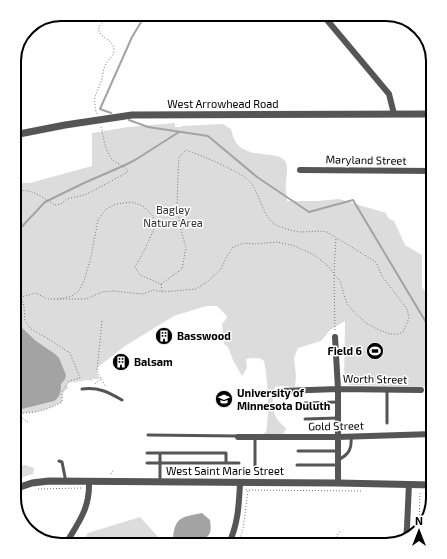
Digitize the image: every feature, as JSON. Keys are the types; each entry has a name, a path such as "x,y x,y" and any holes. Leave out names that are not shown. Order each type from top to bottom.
{"street":[{"path":"328,21 389,94 394,114"},
{"name":"West Arrowhead Road","path":"21,134 132,115 426,114"},
{"name":"Maryland Street","path":"300,170 426,171"},
{"path":"335,337 338,389 338,482"},
{"name":"Worth Street","path":"281,391 338,389 421,390"},
{"name":"Gold Street","path":"238,436 338,437 426,434"},
{"name":"West Saint Marie Street","path":"21,486 49,481 89,485 160,482 338,482 426,485"},
{"path":"232,538 239,509 240,482"},
{"path":"408,511 409,484"},
{"path":"69,538 86,507 89,485"}],"lane":[{"path":"82,389 99,389 122,400"},
{"path":"387,389 387,423"},
{"path":"305,403 338,402"},
{"path":"305,419 338,418"},
{"path":"148,435 238,436"},
{"path":"297,465 338,462 351,448 351,436"},
{"path":"255,437 255,468"},
{"path":"298,451 338,451"},
{"path":"147,453 226,453 226,464"},
{"path":"160,453 160,482"},
{"path":"59,461 62,462 66,482"},
{"path":"147,464 239,464"}],"path":[{"path":"21,190 29,191 58,205 67,199 91,192 126,173 128,170 114,160 110,155 98,120 95,105 95,98 102,80 105,66 113,54 114,49 112,42 102,36 99,32 99,28 106,21"},
{"path":"81,382 70,354 50,340 31,330 25,321 24,306 21,297 36,293 46,299 86,299 102,292 113,291 143,294 154,290 162,292 196,289 222,269 233,246 244,242 255,244 277,242 295,246 314,255 327,265 340,281 347,304 366,323 377,329 390,334 398,334 403,332 409,318 408,309 382,276 376,262 326,232 318,230 301,232 274,224 268,217 256,189 250,181 234,171 186,150 179,157 177,204 180,226 186,248 182,269 161,284"},
{"path":"58,299 72,296 79,291 84,281 91,257 98,220 106,209 116,204 132,202 143,206 153,216 155,227 135,266 140,275 161,284"},
{"path":"335,337 334,274 336,238"},
{"path":"161,284 162,292"},
{"path":"102,321 96,371 106,387 110,389"},
{"path":"21,413 30,413 52,408 62,402 62,392 69,381 80,378"},
{"path":"95,385 102,379"},
{"path":"21,418 29,423"},
{"path":"111,475 114,469"},
{"path":"35,489 89,485"},
{"path":"240,490 362,490"},
{"path":"240,538 243,529 248,490"},
{"path":"419,511 420,491"},
{"path":"336,538 340,531"}],"green space":[{"name":"Bagley Nature Area","path":"175,123 175,127 223,124 231,129 235,141 246,151 275,156 285,161 287,166 287,201 339,199 386,213 388,218 394,221 405,245 422,255 422,287 426,293 426,387 348,385 344,382 345,321 330,330 321,341 298,348 294,358 296,376 295,387 275,387 273,399 273,410 277,420 286,428 284,433 277,435 263,434 266,432 268,406 267,378 264,361 258,358 246,359 247,368 242,376 228,347 224,344 222,324 227,316 217,306 206,306 174,316 125,346 98,367 97,373 100,379 67,383 68,388 63,394 62,402 50,408 39,411 21,413 21,183 30,183 92,166 92,133 128,127"},
{"path":"25,465 34,468 33,474 21,478 21,466"},
{"path":"140,517 159,538 85,538 88,533"}],"shaded area":[{"path":"21,327 36,341 59,358 66,375 61,384 59,396 54,401 22,409"},
{"path":"202,513 210,520 211,528 208,536 206,538 173,538 178,521"}],"waterway":[{"path":"111,113 100,109 132,37 142,21"},
{"path":"129,120 148,127 208,136 257,177 309,212 353,200 426,322"},
{"path":"21,228 45,202 135,160 179,132"}],"place":[{"name":"Basswood","path":"164,336"},
{"name":"Field 6","path":"375,351"},
{"name":"Balsam","path":"121,362"},
{"name":"University of Minnesota Duluth","path":"224,399"}]}
